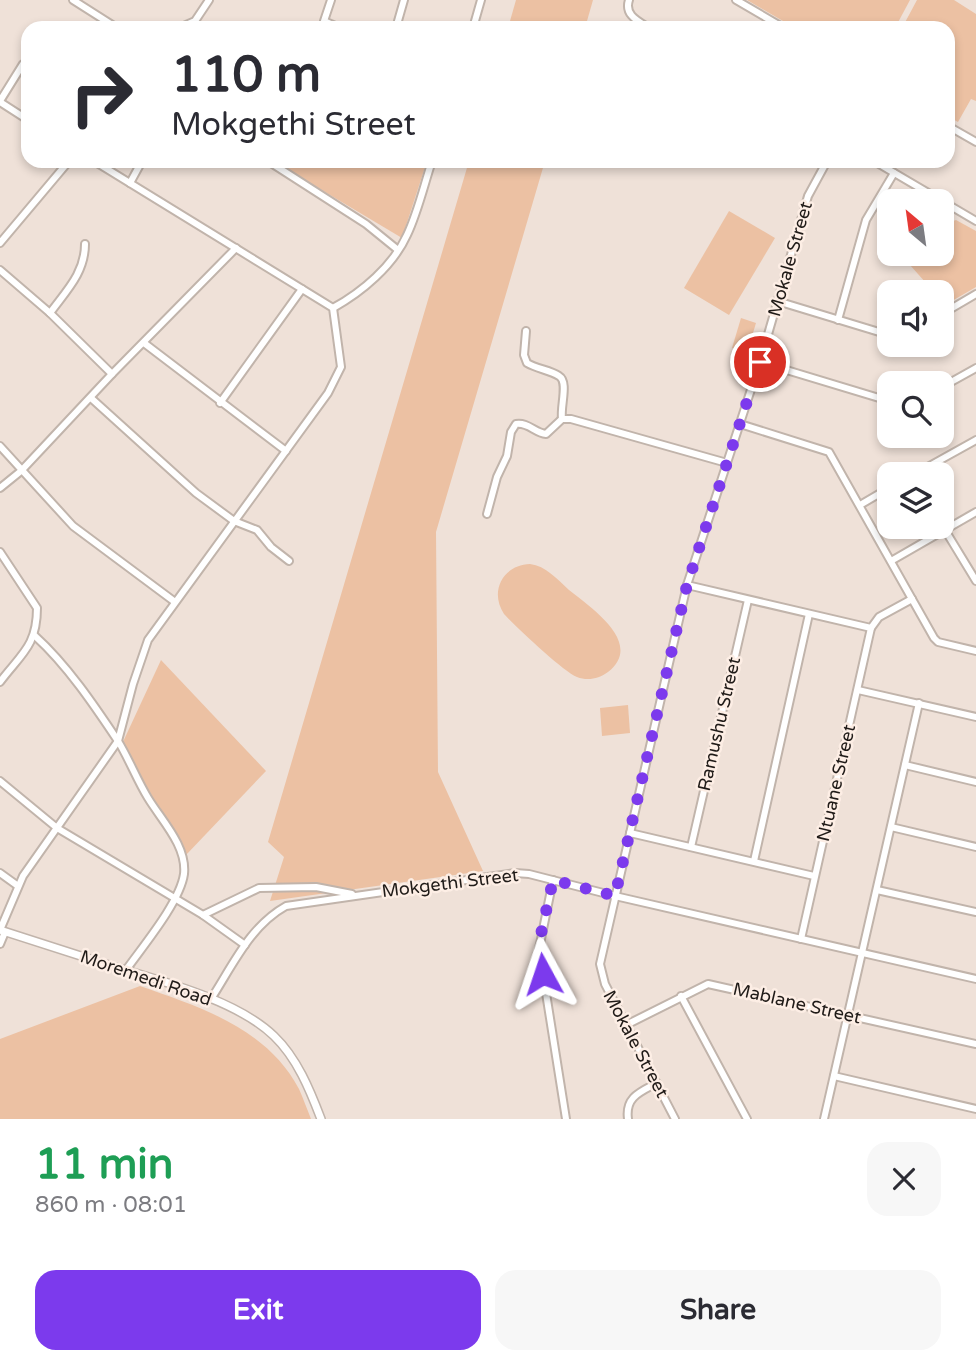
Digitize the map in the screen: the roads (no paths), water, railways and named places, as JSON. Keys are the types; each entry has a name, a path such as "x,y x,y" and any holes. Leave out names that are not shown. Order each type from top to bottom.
{"street":[{"path":"73,0 106,21"},
{"path":"195,21 209,0"},
{"path":"324,21 331,0"},
{"path":"398,21 404,0"},
{"path":"475,21 481,0"},
{"path":"629,0 629,13 638,21"},
{"path":"736,0 772,21"},
{"path":"21,67 0,102 21,116"},
{"path":"955,130 976,142"},
{"path":"0,243 63,168"},
{"path":"0,944 18,886 118,741 145,646 339,375 342,359 333,308 105,168"},
{"path":"130,183 138,168"},
{"path":"279,168 366,224 398,250"},
{"path":"333,308 354,296 398,250 410,228 430,168"},
{"name":"Mokale Street","path":"676,1119 605,984 600,969 687,585 760,362 808,196 823,168"},
{"path":"886,168 976,221"},
{"path":"838,320 866,220 894,173"},
{"path":"50,313 78,276 84,262 85,244"},
{"path":"0,488 21,471 236,248"},
{"path":"0,270 50,313 112,374"},
{"path":"220,402 302,289"},
{"path":"954,307 976,294"},
{"path":"777,301 877,331"},
{"path":"526,331 524,355 527,363 559,376 564,381 562,419"},
{"path":"144,343 286,451"},
{"path":"760,362 877,397"},
{"path":"954,380 976,368"},
{"path":"91,398 196,493 234,521 257,530 271,547 289,561"},
{"path":"487,514 497,477 507,456 512,427 522,423 536,432 546,434 562,419 571,419 727,463"},
{"path":"740,424 829,452 934,638 938,642 976,651"},
{"path":"937,462 976,440"},
{"path":"0,446 84,536 175,603"},
{"path":"860,505 877,495"},
{"path":"954,525 976,512"},
{"path":"891,561 930,539"},
{"path":"951,539 976,581"},
{"path":"0,552 37,608 35,636 1,679"},
{"path":"687,585 872,628 879,617 912,599"},
{"name":"Ramushu Street","path":"691,848 748,600"},
{"path":"754,861 809,614"},
{"name":"Ntuane Street","path":"801,939 872,628"},
{"path":"35,636 73,677 118,741 182,854 184,873 179,891 126,971"},
{"path":"858,690 976,717"},
{"path":"824,1119 919,703"},
{"path":"905,765 976,782"},
{"path":"0,781 57,828 203,915 245,945"},
{"path":"891,828 976,847"},
{"path":"630,833 814,876"},
{"path":"0,873 18,886"},
{"name":"Mokgethi Street","path":"211,999 264,920 286,906 515,873 529,874 976,979"},
{"path":"553,880 539,949 566,1119"},
{"path":"203,915 260,888 329,888 356,895"},
{"path":"877,890 976,912"},
{"name":"Moremedi Road","path":"2,931 211,999 258,1024 273,1035 299,1070 321,1119"},
{"name":"Mablane Street","path":"626,1025 703,985 713,984 976,1044"},
{"path":"681,996 747,1119"},
{"path":"834,1076 976,1109"},
{"path":"628,1119 627,1107 631,1099 657,1083"}]}
